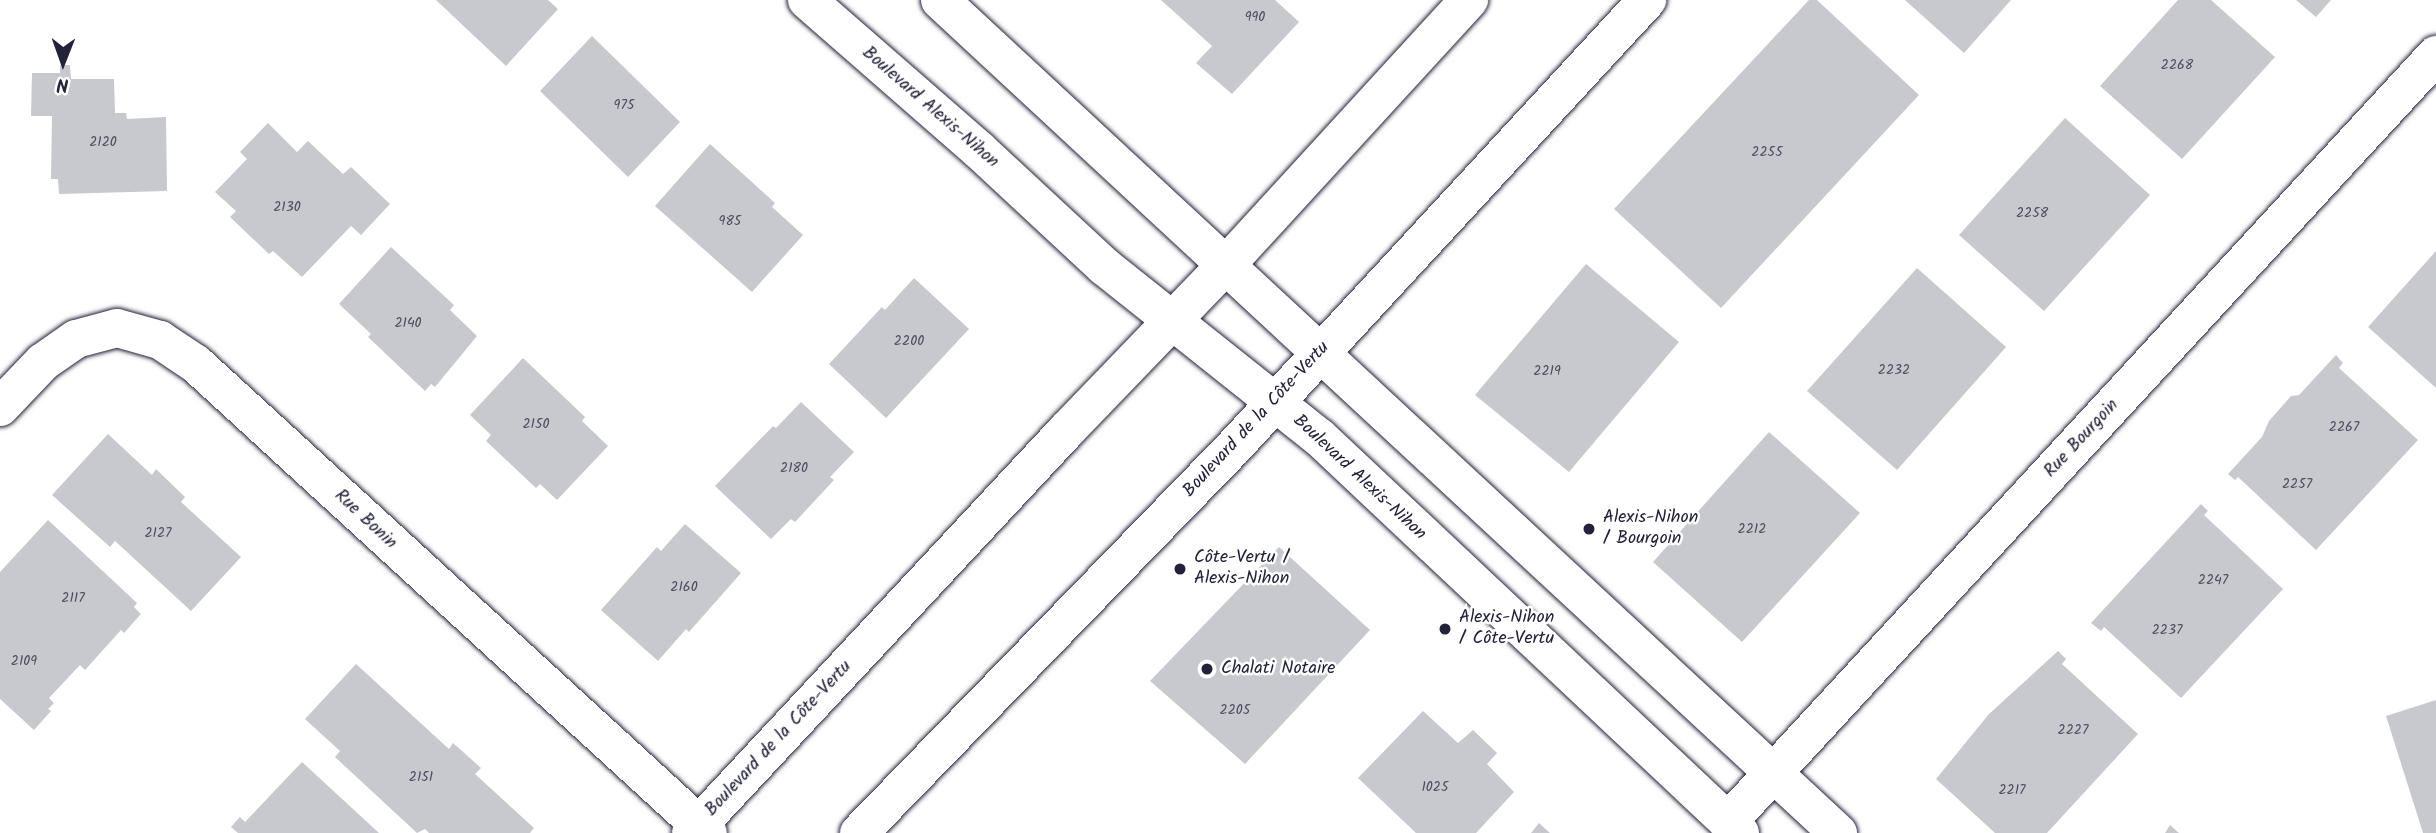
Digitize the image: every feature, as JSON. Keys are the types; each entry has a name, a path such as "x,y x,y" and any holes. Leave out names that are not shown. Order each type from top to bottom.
{"street":[{"name":"Boulevard Alexis-Nihon","path":"807,0 979,150 1105,267 1319,437 1734,827"},
{"path":"940,0 1838,833"},
{"name":"Boulevard de la Côte-Vertu","path":"699,830 1469,0"},
{"name":"Boulevard de la Côte-Vertu","path":"859,833 1212,470 1273,401 1647,0"},
{"name":"Rue Bourgoin","path":"1734,827 1774,772 2436,55"},
{"name":"Rue Bonin","path":"0,407 43,362 76,339 117,328 160,340 196,364 699,830"}],"building":[{"path":"436,0 548,0 558,9 506,66"},
{"path":"1161,0 1275,0 1299,22 1232,94 1196,63 1212,46"},
{"path":"1809,0 1817,0 1919,95 1721,308 1614,209"},
{"path":"1905,0 2011,0 1964,53"},
{"path":"2178,0 2211,0 2275,57 2182,159 2100,86"},
{"path":"2296,0 2331,0 2316,17"},
{"path":"592,36 680,122 628,177 540,91"},
{"path":"60,65 70,65 71,79 114,79 115,113 126,113 127,119 166,117 167,191 59,194 58,179 51,179 52,116 31,116 32,73 60,73"},
{"path":"2065,118 2150,195 2044,311 1959,235"},
{"path":"268,123 297,152 308,141 343,174 351,167 390,204 361,235 351,226 302,277 273,251 269,254 230,217 236,211 215,192 247,159 240,152"},
{"path":"710,144 775,203 772,207 803,235 752,292 655,206"},
{"path":"391,247 454,305 450,310 477,336 435,387 431,384 425,391 368,337 371,334 339,304"},
{"path":"2436,251 2436,388 2368,327"},
{"path":"1586,264 1679,342 1569,472 1475,395"},
{"path":"1917,268 2006,347 1897,470 1807,391"},
{"path":"914,278 969,329 886,418 829,364 882,307 885,310"},
{"path":"2336,355 2343,363 2339,368 2418,440 2316,550 2238,477 2235,480 2228,474 2262,437 2269,421 2291,396 2299,395"},
{"path":"523,358 585,417 582,421 608,446 557,500 540,484 536,488 486,441 491,435 470,415"},
{"path":"801,402 854,452 830,477 834,480 795,522 791,519 771,539 715,486 773,426 776,428"},
{"path":"1769,432 1860,513 1742,642 1653,562"},
{"path":"108,434 152,475 156,469 185,497 181,502 241,557 191,611 115,541 110,547 52,495"},
{"path":"2201,504 2208,511 2204,515 2283,589 2181,698 2104,627 2101,631 2091,623"},
{"path":"48,520 137,603 134,607 141,614 124,633 121,630 85,670 80,665 49,698 54,703 48,709 51,711 34,730 0,699 0,572"},
{"path":"685,524 741,573 689,632 686,629 658,661 601,610 657,547 661,551"},
{"path":"1279,547 1370,630 1245,764 1150,681"},
{"path":"2058,651 2066,659 2062,664 2138,734 2047,833 1995,833 1936,779 1989,714"},
{"path":"356,664 449,749 453,743 481,768 475,774 534,828 530,833 429,833 425,829 417,833 335,757 340,751 305,719"},
{"path":"2436,700 2436,833 2423,833 2386,716"},
{"path":"1423,711 1458,743 1473,730 1497,753 1487,764 1514,792 1476,833 1416,833 1358,778"},
{"path":"302,762 379,833 238,833 231,827 240,817 245,822"},
{"path":"1539,823 1550,833 1531,833"},
{"path":"2170,825 2179,833 2165,833"}],"place":[{"name":"Alexis-Nihon / Bourgoin","path":"1589,529"},
{"name":"Côte-Vertu / Alexis-Nihon","path":"1180,569"},
{"name":"Alexis-Nihon / Côte-Vertu","path":"1445,629"},
{"name":"Chalati Notaire","path":"1207,669"}]}
